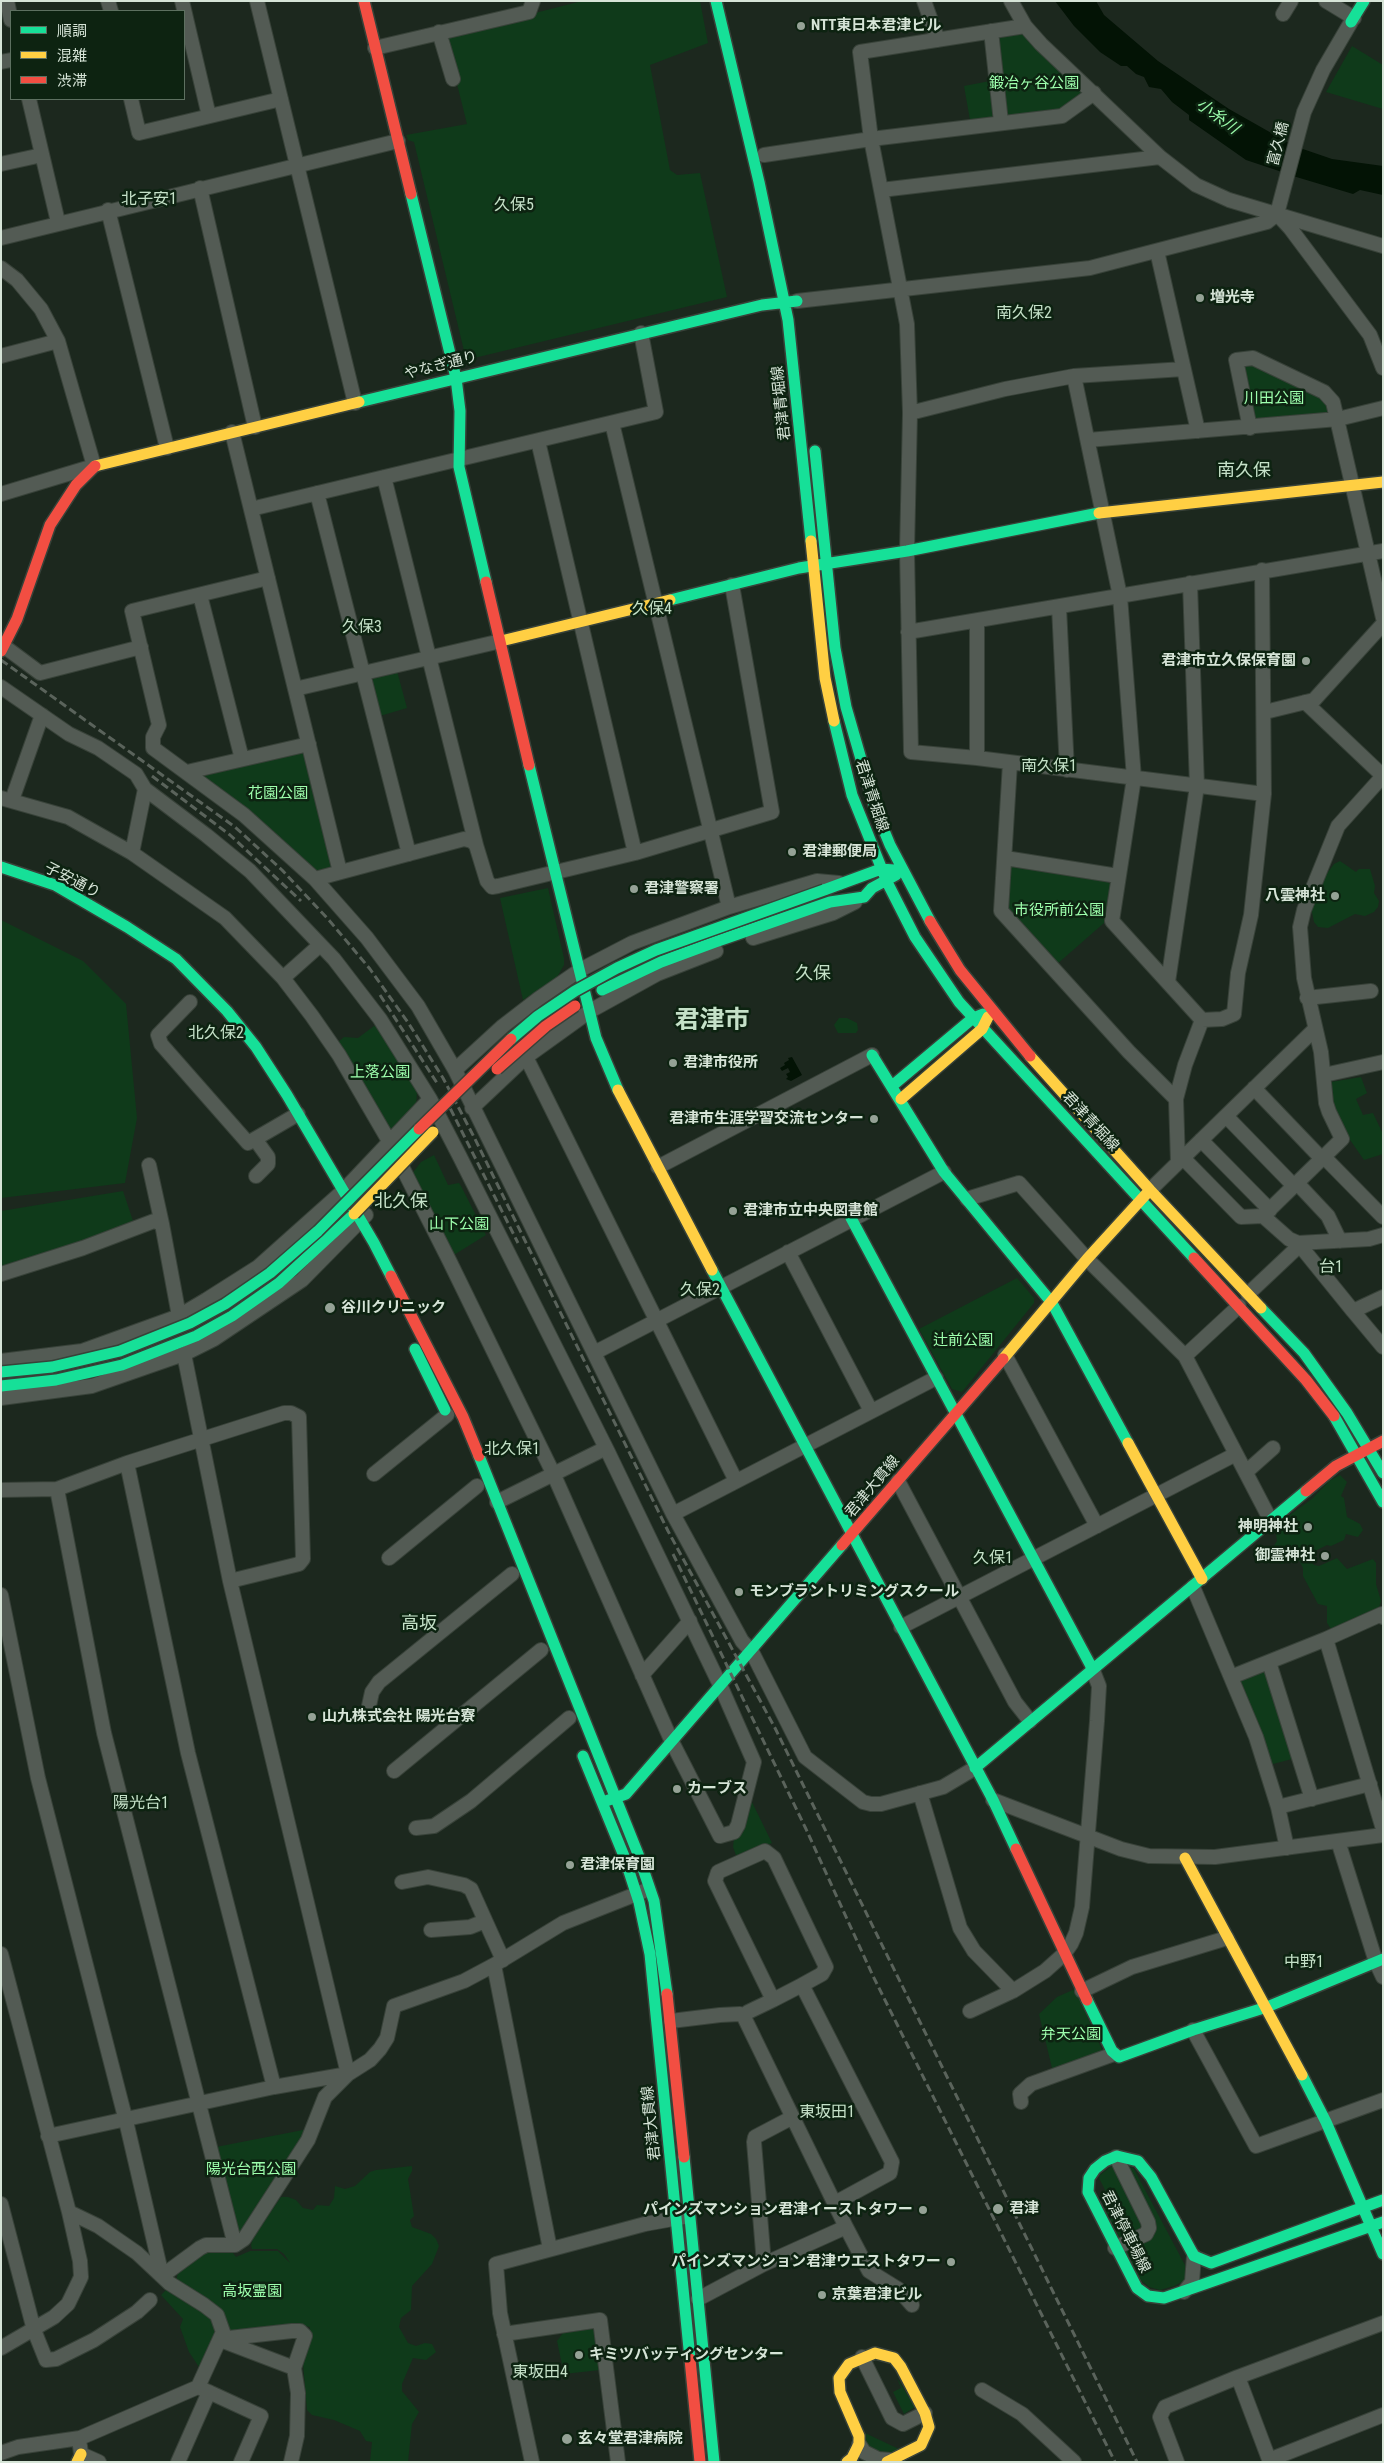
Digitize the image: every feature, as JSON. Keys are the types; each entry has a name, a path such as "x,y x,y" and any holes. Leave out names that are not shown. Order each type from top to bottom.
{"street":[{"path":"7,1 10,15"},
{"path":"257,1 355,403"},
{"path":"364,1 456,378 460,410 459,460 533,781 596,1038 617,1090 992,1800 1064,1954 1114,2054 1119,2057 1124,2056 1193,2030 1266,2007 1379,1960"},
{"path":"375,48 529,12 533,1"},
{"name":"君津青堀線","path":"716,1 759,182 794,301 813,566 826,678 838,742 852,795 881,869 919,945 943,981 982,1029 1145,1195 1248,1294 1304,1353 1347,1413 1368,1448"},
{"path":"726,1 779,219"},
{"path":"924,1 938,40"},
{"path":"1011,1 1025,26 1041,44 1160,157 1196,185 1229,200 1279,210 1383,246"},
{"path":"1282,14 1291,1"},
{"path":"1326,1 1353,20 1364,1"},
{"path":"185,14 209,116"},
{"name":"富久橋","path":"1279,210 1304,112 1353,20"},
{"path":"1025,26 860,52 871,139 907,324 910,413 907,551 911,752 977,758 1264,794"},
{"path":"991,31 1001,122"},
{"path":"439,32 452,79"},
{"path":"764,155 871,139 1062,116 1094,93"},
{"path":"131,100 139,133 281,99"},
{"path":"29,100 58,222"},
{"path":"1,238 58,222 398,141"},
{"path":"1,164 42,155"},
{"path":"881,190 1160,157"},
{"path":"200,188 255,427"},
{"path":"108,210 167,448"},
{"path":"794,301 1090,268 1241,230 1267,222 1279,210"},
{"path":"1279,210 1290,228 1370,334 1383,368"},
{"path":"1157,251 1198,431"},
{"path":"1,268 17,280 41,309 58,341 94,466"},
{"name":"やなぎ通り","path":"94,466 641,333 762,305 794,301"},
{"path":"251,509 656,412 641,333"},
{"path":"1,356 58,341"},
{"path":"1250,428 1236,360 1253,358 1324,392 1333,402 1383,618"},
{"path":"910,413 1005,390 1074,376 1184,369"},
{"path":"1074,376 1120,596 1134,778 1112,920 1202,1020"},
{"path":"1088,440 1250,428 1338,419 1383,408"},
{"path":"612,423 728,907"},
{"path":"232,432 340,872"},
{"name":"君津青堀線","path":"813,436 836,657 846,708 876,811 903,871 939,938 992,1010 1239,1306 1306,1380 1337,1420 1356,1453"},
{"path":"538,441 635,853"},
{"path":"1,494 94,466"},
{"path":"94,466 76,485 50,525 16,619 2,647 40,673 141,647"},
{"path":"384,476 476,846 487,880 492,887 556,870 635,853 772,812 732,584"},
{"path":"295,688 430,658 732,584 826,563 907,551 1103,512 1383,482"},
{"path":"317,494 409,854"},
{"path":"908,632 1383,550"},
{"path":"1202,1020 1222,1019 1234,1014 1238,973 1251,915 1264,794 1262,570"},
{"path":"268,578 132,611 158,725 152,737 153,748 244,816 315,879 395,974 431,1028 455,1070 673,1514 742,1641 752,1652 805,1757 812,1764 864,1802 871,1804 951,1784 974,1768 1336,1466 1356,1453 1383,1441"},
{"path":"1168,982 1197,786 1190,583"},
{"path":"200,595 242,760"},
{"path":"1059,607 1067,770"},
{"path":"977,621 977,758"},
{"path":"1264,712 1314,700 1327,688 1383,624"},
{"path":"1,687 42,715 69,734 98,748 136,774 145,789 250,871 285,905 334,959 374,1010 430,1099 447,1131 606,1448 690,1621 754,1762 738,1825 734,1832 720,1836 672,1742 553,1473 405,1172 389,1141 338,1056 283,978 225,918 132,853 68,817 7,799 42,715"},
{"path":"1202,1020 1185,1065 1176,1099 1180,1160 1241,1217 1266,1213 1342,1139 1329,1112 1320,1045 1314,1030 1307,998 1300,927 1304,910 1338,826 1383,776 1305,702"},
{"path":"187,772 308,744"},
{"path":"1010,763 1006,858 1001,911 1129,1052 1176,1099"},
{"path":"132,853 145,789"},
{"path":"315,879 464,839 472,841 476,846"},
{"path":"1006,858 1118,876"},
{"name":"子安通り","path":"1,867 56,885 127,927 176,959 221,1004 256,1047 374,1243 463,1418 614,1798"},
{"path":"1,1372 52,1367 120,1351 190,1323 225,1304 270,1273 318,1231 506,1042 538,1016 575,991 617,968 656,950 881,869 903,871"},
{"path":"472,1108 526,1057 590,1010 656,974 737,943 833,913 864,897 872,888 887,882 903,871"},
{"path":"455,1070 503,1026 580,970 632,944 728,907 817,880 843,883"},
{"path":"1,1386 56,1380 122,1365 196,1336 232,1316 299,1266 514,1053 581,1002 623,979 661,962 830,902 864,897"},
{"path":"283,978 320,945"},
{"path":"1307,998 1371,991"},
{"path":"190,1002 158,1035 161,1044 248,1144 298,1114"},
{"path":"892,1086 973,1018 992,1010"},
{"path":"901,1099 982,1029 992,1010"},
{"path":"1145,1195 1314,1030"},
{"path":"658,1167 872,1055 901,1099 944,1172 1052,1303 1158,1497 1197,1583 1231,1677 1256,1737 1278,1807 1287,1848"},
{"path":"526,1057 736,1481"},
{"path":"1324,1075 1383,1062"},
{"path":"1254,1088 1383,1217"},
{"path":"1,1361 82,1351 178,1316 258,1267 342,1192 430,1099"},
{"path":"1226,1116 1328,1216 1340,1241"},
{"path":"1,1398 92,1386 184,1354 214,1339 302,1280 361,1224 405,1172 447,1131"},
{"path":"254,1139 268,1157 268,1164 256,1176"},
{"path":"1201,1140 1289,1239 1299,1244 1383,1347"},
{"path":"149,1165 162,1224 178,1316"},
{"path":"594,1353 851,1218 944,1172"},
{"path":"967,1200 1019,1184 1087,1259 1185,1356 1271,1521"},
{"name":"君津大貫線","path":"714,2462 698,2299 683,2217 650,1954 636,1893 602,1803 626,1794 752,1652 1005,1355 1052,1303 1087,1259 1145,1195"},
{"path":"851,1218 1092,1668 1099,1686 1082,1907 1072,1944 1045,1972 1012,1991 970,2011"},
{"path":"1,1274 83,1248 154,1221 162,1224"},
{"path":"361,1224 366,1250 449,1419 374,1474"},
{"path":"1248,1294 1299,1244 1369,1239 1383,1235"},
{"path":"788,1252 871,1412"},
{"path":"1353,1311 1383,1297"},
{"path":"1185,1356 1239,1306"},
{"path":"184,1354 203,1439 230,1581 348,2074"},
{"path":"1005,1355 1097,1526"},
{"path":"673,1514 936,1378"},
{"path":"1,1490 57,1489 127,1463 284,1413 291,1413 299,1417 303,1558 299,1564 230,1581"},
{"path":"497,1502 606,1448"},
{"path":"1246,1472 1273,1448"},
{"path":"1368,1448 1383,1473"},
{"path":"1356,1453 1383,1502"},
{"path":"901,1627 1032,1558 1158,1497 1236,1454"},
{"path":"127,1463 188,1753 274,2087"},
{"path":"898,1481 1015,1702 1030,1721"},
{"path":"388,1558 477,1486"},
{"path":"57,1489 102,1725 235,2245"},
{"path":"367,1715 372,1692 379,1682 512,1574"},
{"path":"1,1595 38,1778 126,2121 162,2276"},
{"path":"1231,1677 1326,1639 1382,1614 1383,1617"},
{"path":"642,1675 690,1621"},
{"path":"1326,1639 1383,1829"},
{"path":"394,1771 541,1650"},
{"path":"1269,1662 1312,1799"},
{"path":"416,1828 434,1826 471,1801 569,1719"},
{"path":"579,1745 602,1803"},
{"path":"1278,1807 1370,1784"},
{"path":"920,1793 960,1928 974,1950 1012,1991"},
{"name":"君津大貫線","path":"614,1798 650,1890 661,1942 671,2021 700,2462"},
{"path":"992,1800 1149,1856 1185,1858 1287,1848 1383,1835"},
{"path":"1338,1841 1379,1960 1383,1977"},
{"path":"744,2017 748,2012 773,2000 822,1974 826,1967 774,1858 765,1852 718,1872 715,1881 773,2000"},
{"path":"1185,1858 1226,1938 1266,2007 1326,2122 1383,2254"},
{"path":"402,1882 428,1877 464,1885 471,1890 486,1922 499,1963 550,2249"},
{"path":"162,2276 206,2245 235,2245 244,2239 308,2140 325,2097 348,2074 370,2060 380,2049 387,2038 394,2006 464,1981 499,1963 563,1923 636,1893 650,1890"},
{"path":"432,1930 470,1928 486,1922"},
{"path":"1082,1991 1132,1967 1226,1938"},
{"path":"1,1954 69,2212 80,2261 81,2277 68,2304 54,2317 1,2348"},
{"path":"802,1985 892,2162 890,2174 834,2203"},
{"path":"671,2021 720,2015 740,2014 744,2017 868,2271 898,2288 912,2306"},
{"path":"1193,2030 1256,2146 1383,2100"},
{"path":"1021,2102 1020,2094 1031,2084 1114,2054"},
{"path":"48,2136 126,2121 274,2087 348,2074"},
{"path":"764,2264 754,2142 755,2138 793,2117"},
{"path":"1115,2248 1146,2234 1149,2228 1148,2222 1116,2157 1127,2157 1138,2161 1145,2169 1194,2256 1205,2262 1218,2261 1383,2200"},
{"name":"君津停車場線","path":"1116,2157 1105,2161 1095,2169 1089,2178 1088,2192 1137,2288 1148,2296 1164,2298 1183,2293 1383,2222"},
{"path":"1,2204 34,2330 46,2360 56,2359 94,2340 137,2312 150,2300"},
{"path":"69,2212 98,2226 137,2253 162,2276 217,2316 223,2332 178,2462"},
{"path":"532,2462 500,2313 496,2264 683,2217"},
{"path":"698,2299 764,2264 846,2227"},
{"path":"1183,2293 1192,2282 1194,2256"},
{"path":"504,2334 600,2320 618,2462"},
{"path":"1177,2462 1160,2417 1165,2408 1238,2377 1383,2323"},
{"path":"220,2339 300,2331 305,2336 294,2368 298,2393 297,2436 291,2462"},
{"path":"220,2339 294,2368"},
{"path":"846,2462 852,2458 859,2444 859,2436 838,2385 839,2378 849,2364 862,2357 875,2353 894,2358 925,2413 928,2427 921,2445 889,2461 878,2459 864,2452 859,2444"},
{"path":"862,2357 892,2418 902,2424 925,2413"},
{"path":"1238,2377 1270,2461 1383,2415"},
{"path":"1,2453 18,2447 80,2438 204,2389 260,2416 241,2462"},
{"path":"982,2390 1022,2414 1074,2462"},
{"path":"80,2438 79,2458 99,2462"},
{"path":"12,2462 18,2447"}],"green space":[{"path":"582,1 700,1 708,43 650,65 670,170 677,175 700,173 727,297 470,359 465,355 414,142 408,140 406,135 467,124 445,36"},
{"name":"鍛冶ヶ谷公園","path":"1020,30 1085,89 1084,96 1064,111 1008,115 997,35"},
{"path":"1352,46 1383,65 1383,109 1326,92"},
{"path":"990,81 995,112 992,117 970,120 964,86"},
{"name":"川田公園","path":"1252,364 1320,395 1331,403 1331,413 1254,422 1243,368 1245,365"},
{"path":"397,671 407,708 380,716 371,683 375,676"},
{"name":"花園公園","path":"303,752 306,755 332,864 330,868 315,875 202,780 203,776"},
{"path":"1340,861 1356,872 1359,869 1370,869 1375,886 1374,893 1379,901 1378,907 1374,912 1365,916 1355,914 1328,928 1318,927 1314,922 1311,907 1322,880 1334,864"},
{"name":"市役所前公園","path":"1013,865 1107,881 1111,885 1104,923 1056,965 1008,913 1008,869"},
{"path":"548,888 564,965 556,979 523,1000 500,898"},
{"path":"1,920 83,961 126,1004 137,1118 125,1183 1,1198"},
{"path":"839,1018 847,1018 857,1023 858,1030 856,1033 838,1033 834,1025"},
{"name":"上落公園","path":"374,1026 378,1027 417,1091 416,1107 404,1117 402,1124 387,1133 336,1044 344,1037 358,1038"},
{"path":"1361,1077 1367,1093 1356,1099 1363,1115 1373,1113 1383,1134 1383,1154 1364,1160 1348,1137 1330,1102 1331,1082"},
{"name":"山下公園","path":"434,1155 448,1185 459,1183 461,1186 486,1235 449,1258 411,1175 421,1162"},
{"path":"123,1191 134,1224 15,1266 1,1268 1,1211"},
{"name":"辻前公園","path":"1017,1278 1034,1298 1034,1303 962,1392 952,1389 919,1329"},
{"path":"1340,1475 1347,1482 1341,1496 1344,1498 1347,1517 1360,1524 1363,1530 1358,1537 1346,1534 1344,1540 1315,1551 1310,1560 1314,1565 1319,1566 1337,1558 1347,1569 1373,1559 1376,1563 1376,1584 1381,1601 1378,1611 1333,1632 1327,1623 1327,1606 1318,1604 1303,1576 1303,1568 1299,1560 1281,1564 1272,1549 1277,1541 1276,1534 1279,1523 1313,1498 1329,1481"},
{"path":"1264,1666 1296,1758 1269,1765 1237,1682"},
{"path":"751,1800 772,1843 737,1858 733,1847 734,1838"},
{"name":"弁天公園","path":"1075,1989 1103,2052 1053,2072 1039,2014 1057,1997"},
{"name":"陽光台西公園","path":"303,2130 307,2133 243,2234 239,2233 216,2147"},
{"path":"1124,2164 1134,2169 1186,2267 1187,2274 1184,2281 1174,2286 1160,2290 1149,2287 1138,2278 1124,2252 1150,2240 1155,2231"},
{"path":"1113,2165 1141,2222 1140,2229 1117,2240 1104,2214 1107,2194 1099,2178 1100,2175"},
{"name":"高坂霊園","path":"412,2166 408,2179 414,2216 410,2220 412,2227 431,2234 439,2246 432,2264 412,2286 411,2310 401,2318 399,2327 408,2343 416,2346 425,2343 432,2344 436,2352 426,2360 413,2358 402,2384 402,2391 419,2412 412,2424 408,2462 370,2462 372,2442 366,2441 360,2431 334,2420 312,2415 307,2410 303,2363 310,2327 300,2325 227,2335 176,2283 178,2271 206,2250 233,2253 236,2257 250,2251 278,2251 290,2263 284,2254 277,2249 252,2249 251,2245 253,2238 281,2197 296,2200 303,2208 313,2210 317,2205 329,2206 334,2198 335,2186 345,2189 355,2186 370,2172"},
{"path":"170,2286 203,2306 219,2331 199,2367 189,2352 180,2327 183,2319 161,2295"},
{"name":"キミツバッティングセンター","path":"592,2329 596,2332 600,2370 564,2374 557,2341 563,2333"},
{"path":"897,2378 915,2407 904,2414 893,2392 901,2388"},
{"path":"865,2433 901,2450 884,2455 867,2446"}],"water":[{"name":"小糸川","path":"1055,1 1096,1 1104,15 1158,61 1229,109 1289,143 1282,172 1246,160 1189,120 1189,115 1172,102 1161,89 1149,87 1144,77 1136,74 1127,66 1121,66 1100,52 1074,26"},
{"path":"1300,148 1332,159 1383,166 1383,195 1360,190 1353,194 1293,176"},
{"path":"792,1057 802,1075 791,1081 786,1079 788,1077 786,1074 790,1072 788,1068 782,1071 780,1068 789,1060 788,1058"}],"railway":[{"path":"1,660 235,827 282,870 328,919 370,969 409,1024 443,1078 474,1137 668,1531 775,1728 1137,2462"},
{"path":"152,776 230,835 301,901"},
{"path":"380,995 437,1083"},
{"path":"445,1098 518,1243"},
{"path":"673,1554 806,1829 873,1976 1115,2462"}],"traffic: fast":[{"path":"716,1 759,182 788,320 811,541"},
{"path":"1351,22 1364,1"},
{"path":"411,194 456,378 460,411 459,467 486,582"},
{"path":"359,402 762,305 797,301"},
{"path":"815,451 835,648 846,707 876,811 890,845 930,921"},
{"path":"670,600 799,568 907,551 1099,513"},
{"path":"834,721 852,795 887,882 915,937 959,1002 1194,1258"},
{"path":"529,765 596,1038 618,1090"},
{"path":"1,867 55,885 127,927 176,959 227,1011 256,1047 287,1095 374,1243 391,1276"},
{"path":"824,890 881,869 894,870"},
{"path":"602,990 661,962 715,942 830,902 864,897 872,888 896,875"},
{"path":"511,1039 538,1016 575,991 617,968 656,950 824,890"},
{"path":"892,1086 973,1018 983,1014"},
{"path":"872,1055 944,1172 1052,1303 1128,1443"},
{"path":"1,1372 52,1367 120,1351 190,1323 225,1304 270,1273 318,1231 419,1129"},
{"path":"1,1386 56,1380 122,1365 196,1336 232,1316 279,1283 354,1214"},
{"path":"851,1218 1092,1668"},
{"path":"712,1270 993,1800 1016,1849"},
{"path":"1261,1308 1304,1353 1347,1413 1383,1473"},
{"path":"415,1349 445,1410"},
{"path":"1334,1416 1383,1502"},
{"path":"479,1456 638,1854 654,1901 667,1994"},
{"path":"975,1768 1306,1491"},
{"path":"603,1802 626,1794 842,1545"},
{"path":"583,1756 624,1856 639,1902 650,1954 690,2359"},
{"path":"1087,2000 1112,2051 1119,2057 1193,2030 1267,2007 1383,1959"},
{"path":"1302,2075 1326,2122 1383,2254"},
{"path":"1383,2200 1211,2263 1194,2256 1151,2177 1138,2161 1117,2156 1105,2161 1095,2169 1089,2178 1088,2192 1137,2288 1148,2296 1164,2298 1383,2222"},
{"path":"684,2157 714,2462"}],"traffic: slow":[{"path":"95,466 359,402"},
{"path":"1099,513 1383,482"},
{"path":"811,541 825,678 834,721"},
{"path":"501,641 670,600"},
{"path":"901,1099 982,1029 988,1017"},
{"path":"1030,1056 1150,1190 1261,1308"},
{"path":"618,1090 712,1270"},
{"path":"354,1214 433,1132"},
{"path":"1003,1359 1087,1259 1149,1191"},
{"path":"1128,1443 1202,1579"},
{"path":"1185,1858 1302,2075"},
{"path":"847,2462 852,2458 859,2444 859,2436 840,2392 839,2378 849,2364 875,2353 894,2358 901,2367 925,2413 929,2427 921,2445 887,2462"},
{"path":"77,2462 81,2454"}],"traffic: jam":[{"path":"364,1 411,194"},
{"path":"1,651 17,619 50,525 76,485 95,466"},
{"path":"486,582 529,765"},
{"path":"930,921 960,970 1030,1056"},
{"path":"497,1069 546,1026 575,1006"},
{"path":"419,1129 511,1039"},
{"path":"1194,1258 1306,1380 1334,1416"},
{"path":"391,1276 463,1417 479,1456"},
{"path":"842,1545 1003,1359"},
{"path":"1306,1491 1336,1466 1383,1441"},
{"path":"1016,1849 1087,2000"},
{"path":"667,1994 684,2157"},
{"path":"690,2359 700,2462"}],"place":[{"name":"NTT東日本君津ビル","path":"801,26"},
{"name":"増光寺","path":"1200,298"},
{"name":"君津市立久保保育園","path":"1306,661"},
{"name":"君津郵便局","path":"792,852"},
{"name":"君津警察署","path":"634,889"},
{"name":"八雲神社","path":"1335,896"},
{"name":"君津市役所","path":"673,1063"},
{"name":"君津市生涯学習交流センター","path":"874,1119"},
{"name":"君津市立中央図書館","path":"733,1211"},
{"name":"谷川クリニック","path":"330,1308"},
{"name":"神明神社","path":"1308,1527"},
{"name":"御霊神社","path":"1325,1556"},
{"name":"モンブラントリミングスクール","path":"739,1592"},
{"name":"山九株式会社 陽光台寮","path":"312,1717"},
{"name":"カーブス","path":"677,1789"},
{"name":"君津保育園","path":"570,1865"},
{"name":"君津","path":"998,2209"},
{"name":"パインズマンション君津イーストタワー","path":"923,2210"},
{"name":"パインズマンション君津ウエストタワー","path":"951,2262"},
{"name":"京葉君津ビル","path":"822,2295"},
{"name":"キミツバッティングセンター","path":"579,2355"},
{"name":"玄々堂君津病院","path":"567,2439"}],"district":[{"name":"北子安1","path":"149,200"},
{"name":"久保5","path":"514,206"},
{"name":"南久保2","path":"1024,314"},
{"name":"南久保","path":"1244,471"},
{"name":"久保4","path":"652,610"},
{"name":"久保3","path":"362,628"},
{"name":"南久保1","path":"1049,767"},
{"name":"久保","path":"813,974"},
{"name":"君津市","path":"712,1022"},
{"name":"北久保2","path":"216,1034"},
{"name":"北久保","path":"401,1202"},
{"name":"台1","path":"1331,1268"},
{"name":"久保2","path":"700,1291"},
{"name":"北久保1","path":"512,1450"},
{"name":"久保1","path":"993,1559"},
{"name":"高坂","path":"419,1624"},
{"name":"陽光台1","path":"141,1804"},
{"name":"中野1","path":"1304,1963"},
{"name":"東坂田1","path":"827,2113"},
{"name":"東坂田4","path":"540,2373"}]}
